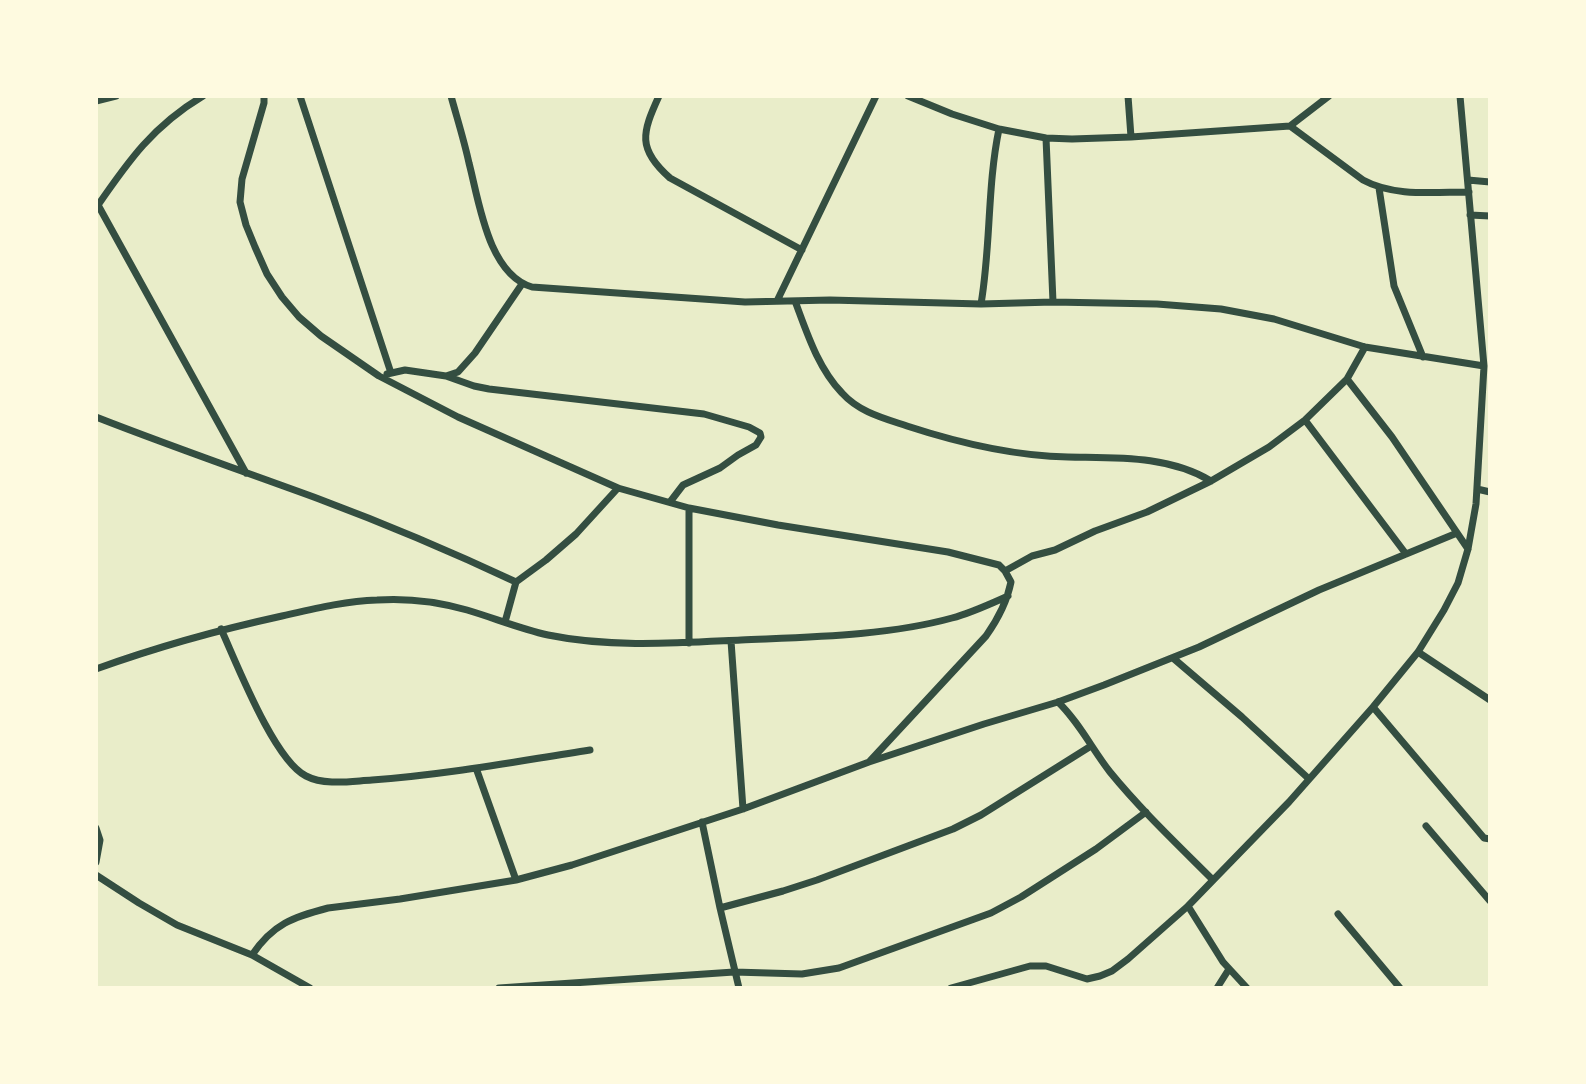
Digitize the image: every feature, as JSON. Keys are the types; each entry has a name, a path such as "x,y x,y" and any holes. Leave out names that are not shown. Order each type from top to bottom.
{"street":[{"path":"96,101 116,96"},
{"path":"203,96 149,137 120,171 97,206 247,474"},
{"path":"264,96 242,179 240,202 255,247 267,274 299,317 379,376 458,417 618,488 689,508 948,552 999,565 1005,571 1011,582 997,619 971,654 869,762"},
{"path":"300,96 391,373"},
{"path":"451,96 486,228 511,275 532,287 745,302 1053,302 1221,309 1274,319 1365,347 1484,366"},
{"path":"659,96 646,129 645,141 656,166 670,178 802,250"},
{"path":"777,301 876,96"},
{"path":"908,96 999,129 1046,138 1131,137 1290,126 1329,96"},
{"path":"1128,96 1131,137"},
{"path":"951,988 1030,966 1046,966 1087,979 1112,971 1128,959 1188,906 1263,829 1373,707 1418,652 1458,583 1468,549 1486,427 1486,334 1470,215 1460,96"},
{"path":"1290,126 1363,180 1379,188 1389,191 1469,192"},
{"path":"981,304 999,129"},
{"path":"1046,138 1053,302"},
{"path":"1468,180 1490,182"},
{"path":"1379,188 1394,286 1423,357"},
{"path":"1470,215 1490,216"},
{"path":"446,376 468,364 522,284"},
{"path":"795,301 828,377 843,395 877,417 962,443 1013,453 1147,460 1180,467 1211,481"},
{"path":"1005,571 1032,556 1055,550 1147,512 1211,481 1269,447 1305,420 1347,379 1365,347"},
{"path":"379,376 405,370 416,371 489,389 704,414 760,433 756,445 711,473 683,485 670,502"},
{"path":"1347,379 1392,437 1468,549"},
{"path":"96,417 320,499 516,582"},
{"path":"1305,420 1406,554"},
{"path":"505,622 516,582 576,534 618,488"},
{"path":"1477,489 1490,492"},
{"path":"689,508 689,643"},
{"path":"252,955 262,940 285,921 308,913 516,880 585,861 743,809 869,762 1058,702 1173,658 1319,590 1457,533"},
{"path":"96,669 221,629 378,600 413,600 451,607 548,634 585,640 689,643 815,636 927,624 968,613 1008,596"},
{"path":"221,629 277,745 290,763 305,776 322,781 347,782 400,778 590,750"},
{"path":"731,641 743,809"},
{"path":"1418,652 1490,700"},
{"path":"1173,658 1309,779"},
{"path":"1058,702 1118,781 1213,880"},
{"path":"1373,707 1484,838 1490,839"},
{"path":"720,908 817,880 953,829 981,815 1091,746"},
{"path":"476,768 516,880"},
{"path":"499,988 734,972 822,972 854,964 991,913 1096,849 1146,812"},
{"path":"702,822 739,988"},
{"path":"1426,826 1490,901"},
{"path":"96,828 100,840 96,862"},
{"path":"96,875 177,925 252,955 310,988"},
{"path":"1188,906 1229,969 1247,988"},
{"path":"1338,914 1400,988"},
{"path":"1217,988 1229,969"}]}
